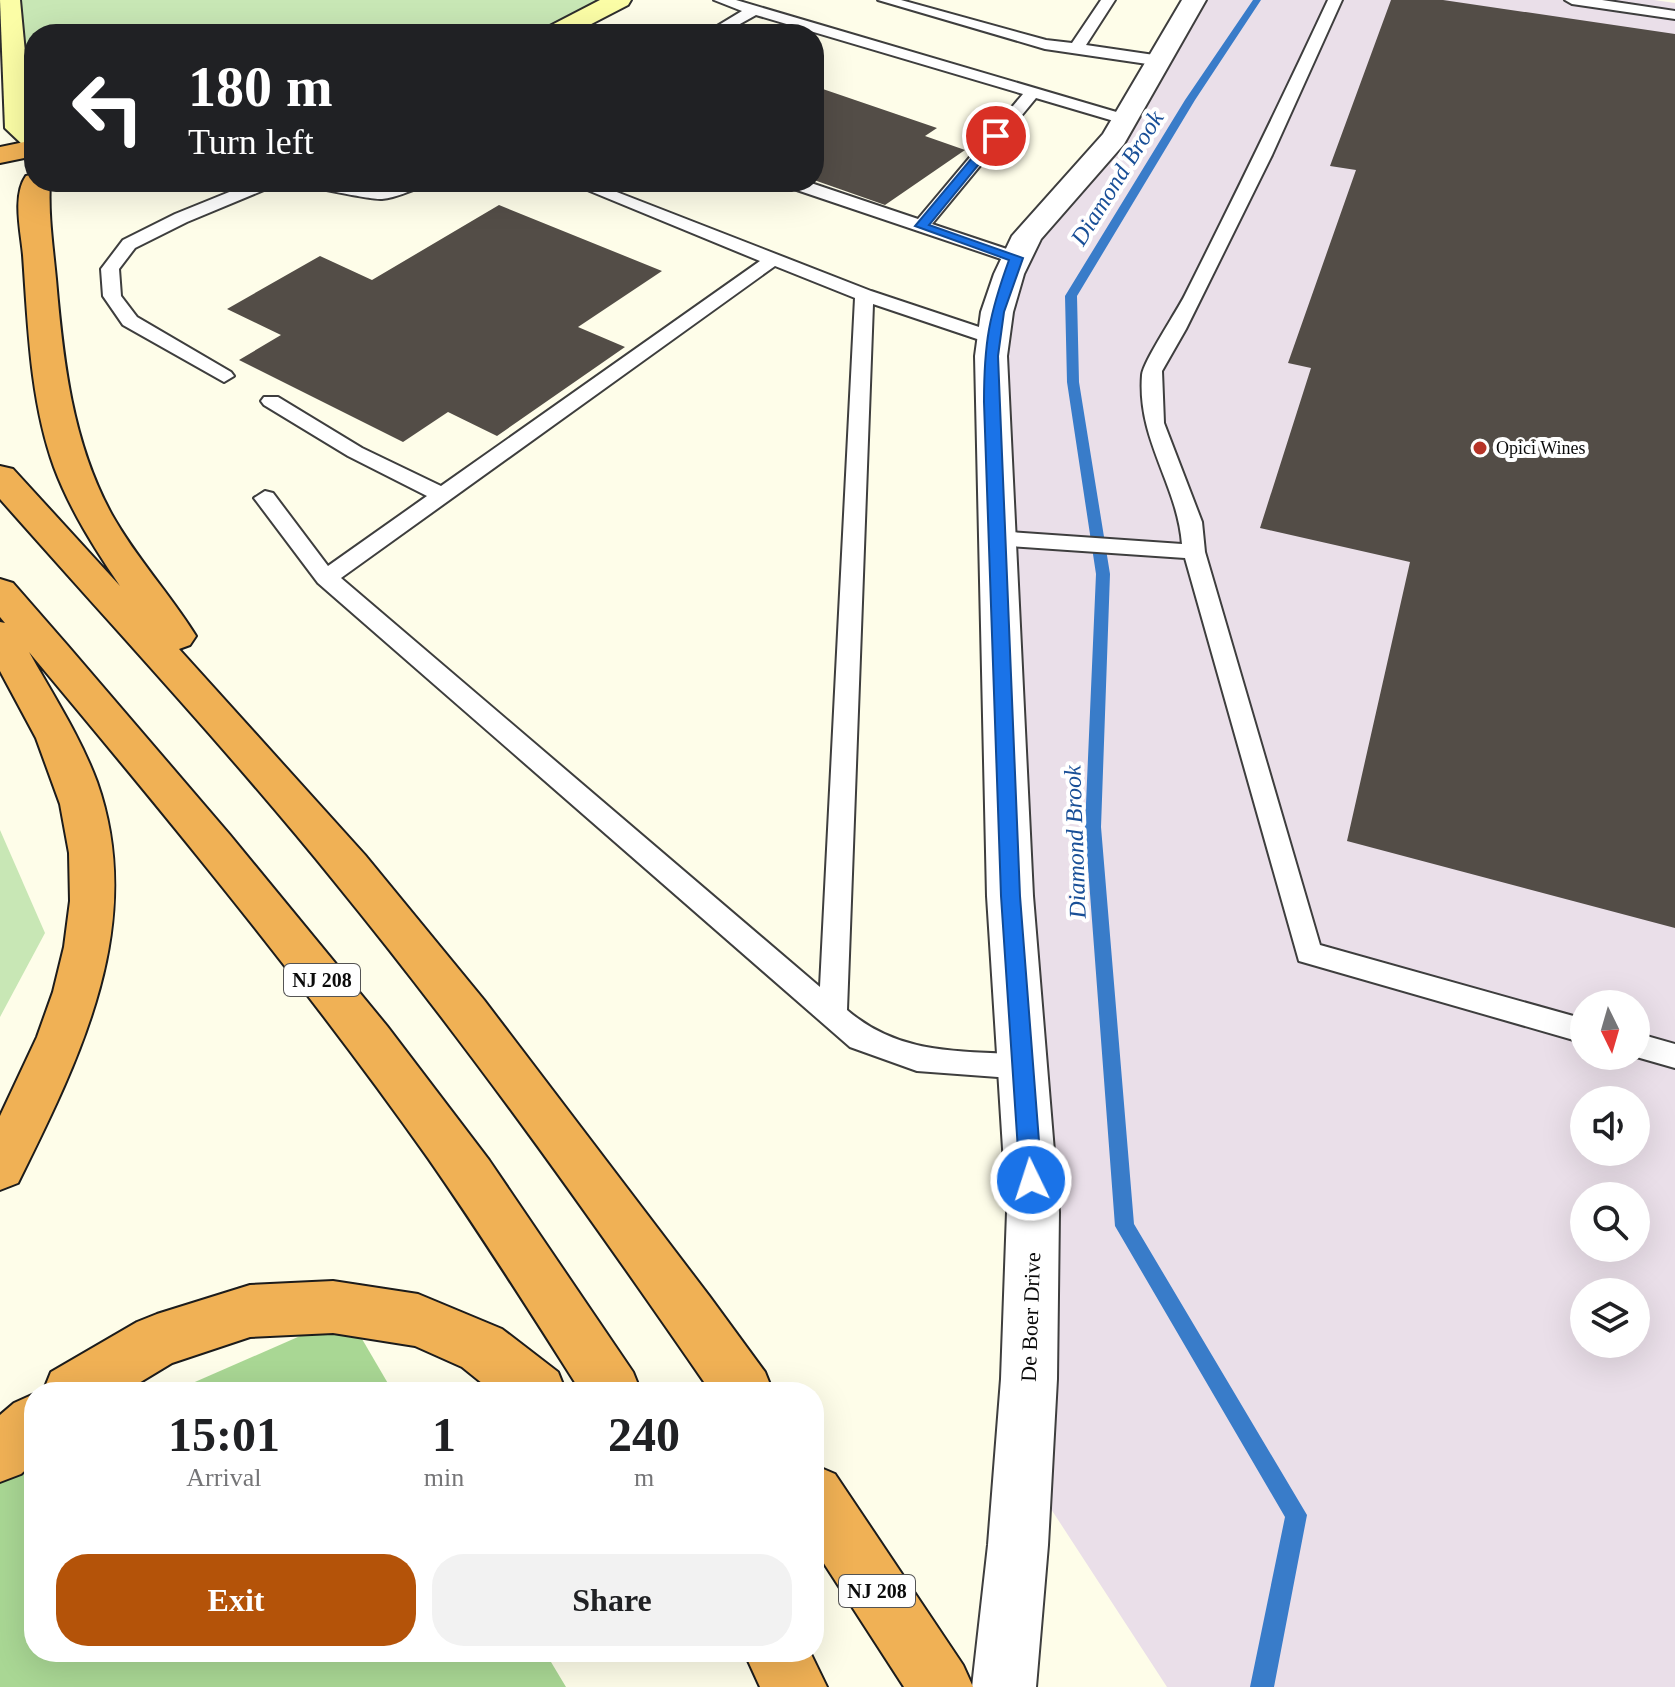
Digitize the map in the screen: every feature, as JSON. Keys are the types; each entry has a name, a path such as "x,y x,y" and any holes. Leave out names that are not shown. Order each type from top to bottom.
{"highway":[{"path":"0,155 24,150"},
{"path":"35,192 34,208 54,398 63,441 79,482 101,526 129,569 290,798"},
{"path":"0,477 290,798 497,1051 738,1382"},
{"name":"NJ 208","path":"0,592 209,839 422,1109 547,1288 607,1382"},
{"path":"0,635 62,752 82,804 92,868 91,935 75,1006 42,1085 0,1167"},
{"path":"88,1382 157,1341 250,1311 333,1307 418,1320 482,1348 525,1382"},
{"path":"0,1453 24,1432"},
{"name":"NJ 208","path":"824,1510 941,1687"},
{"path":"781,1662 795,1687"}],"main road":[{"path":"8,0 8,100 19,128 24,132"},
{"path":"572,24 619,0"}],"street":[{"name":"De Boer Drive","path":"1004,1687 1018,1545 1029,1379 1033,1212 1025,1067 1010,896 991,402 993,338 997,312 1027,236 1114,138 1194,0"}],"lane":[{"path":"721,0 802,24"},
{"path":"885,0 1045,44 1161,61"},
{"path":"1076,49 1108,0"},
{"path":"1335,0 1257,168 1177,329 1152,371 1154,423 1191,522 1194,552 1309,953 1570,1027"},
{"path":"1572,0 1675,15"},
{"path":"729,24 754,10"},
{"path":"824,31 1124,119"},
{"path":"921,226 1033,92"},
{"path":"224,376 130,321 112,296 110,269 129,244 244,192"},
{"path":"362,192 389,192"},
{"path":"602,192 864,295 993,338"},
{"path":"821,192 1016,258"},
{"path":"326,578 774,259"},
{"path":"833,1015 864,295"},
{"path":"271,401 355,452 443,495"},
{"path":"265,498 326,578 860,1038 917,1059 1025,1067"},
{"path":"996,538 1194,552"},
{"path":"1650,1049 1675,1056"}],"shaded area":[{"path":"1194,0 1654,0 1675,3 1675,1687 1167,1687 1023,1466 991,402 1009,274 1114,138"}],"green space":[{"path":"8,0 619,0 572,24 24,24 24,113 16,98"},
{"path":"0,830 45,933 0,1017"},
{"path":"348,1315 387,1382 195,1382"},
{"path":"24,1456 24,1662 551,1662 566,1687 0,1687 0,1467"}],"building":[{"name":"Opici Wines","path":"1391,0 1443,0 1675,34 1675,928 1347,841 1410,562 1260,528 1311,368 1288,363 1356,170 1330,166"},
{"path":"824,89 937,128 925,136 965,150 885,205 824,184"},
{"path":"499,205 662,271 578,327 625,347 497,436 448,412 403,442 239,360 281,335 227,309 320,256 372,280"}],"waterway":[{"name":"Diamond Brook","path":"1257,0 1190,100 1071,296 1073,382 1103,574 1093,827 1125,1226 1296,1515 1262,1687"}],"place":[{"name":"Opici Wines","path":"1480,448"}],"route":[{"path":"996,136 921,226 1016,258 997,312 991,356 991,402 1010,896 1031,1180"}]}
